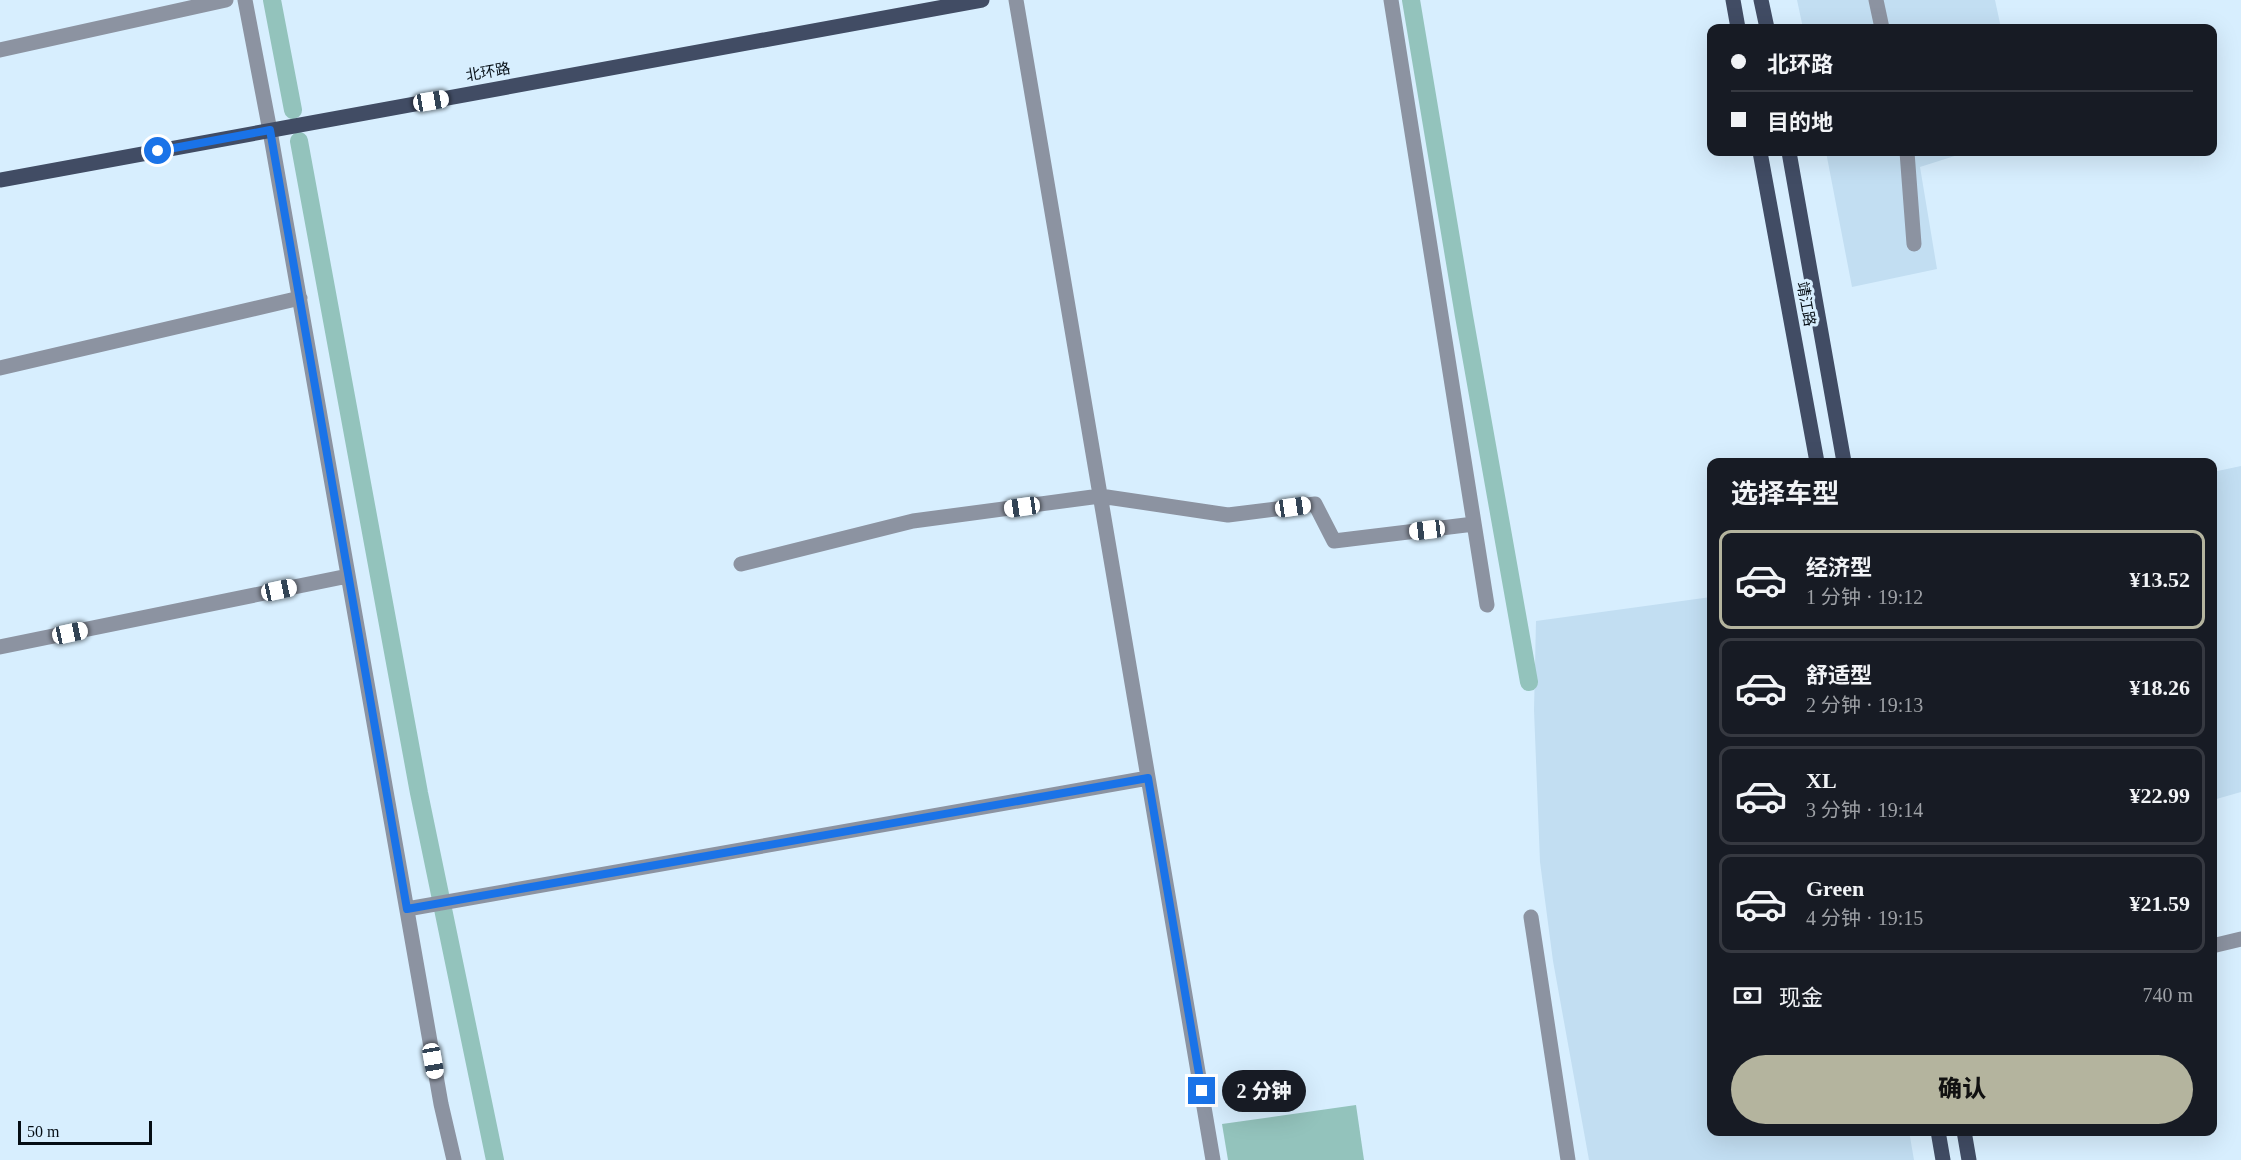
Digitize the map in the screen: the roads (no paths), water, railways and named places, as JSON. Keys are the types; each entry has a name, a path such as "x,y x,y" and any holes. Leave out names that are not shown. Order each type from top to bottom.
{"main road":[{"name":"北环路","path":"0,180 982,0"},
{"path":"1733,0 1737,24"},
{"path":"1761,0 1766,24"},
{"name":"靖江路","path":"1762,156 1816,458"},
{"name":"靖江路","path":"1790,156 1843,458"},
{"path":"1939,1136 1943,1160"},
{"path":"1965,1136 1969,1160"}],"street":[{"path":"0,50 226,0"},
{"path":"245,0 300,298 441,1104 454,1160"},
{"path":"1016,0 1213,1160"},
{"path":"1391,0 1487,605"},
{"path":"1876,0 1881,24"},
{"path":"1908,156 1914,244"},
{"path":"0,368 300,298"},
{"path":"741,564 913,521 1100,496 1228,515 1315,504 1334,541 1474,524"},
{"path":"0,647 348,576"},
{"path":"407,909 1148,778"},
{"path":"1531,917 1568,1160"},
{"path":"2217,945 2241,939"}],"waterway":[{"path":"272,0 293,110"},
{"path":"1411,0 1529,682"},
{"path":"299,141 419,793 495,1160"}]}
